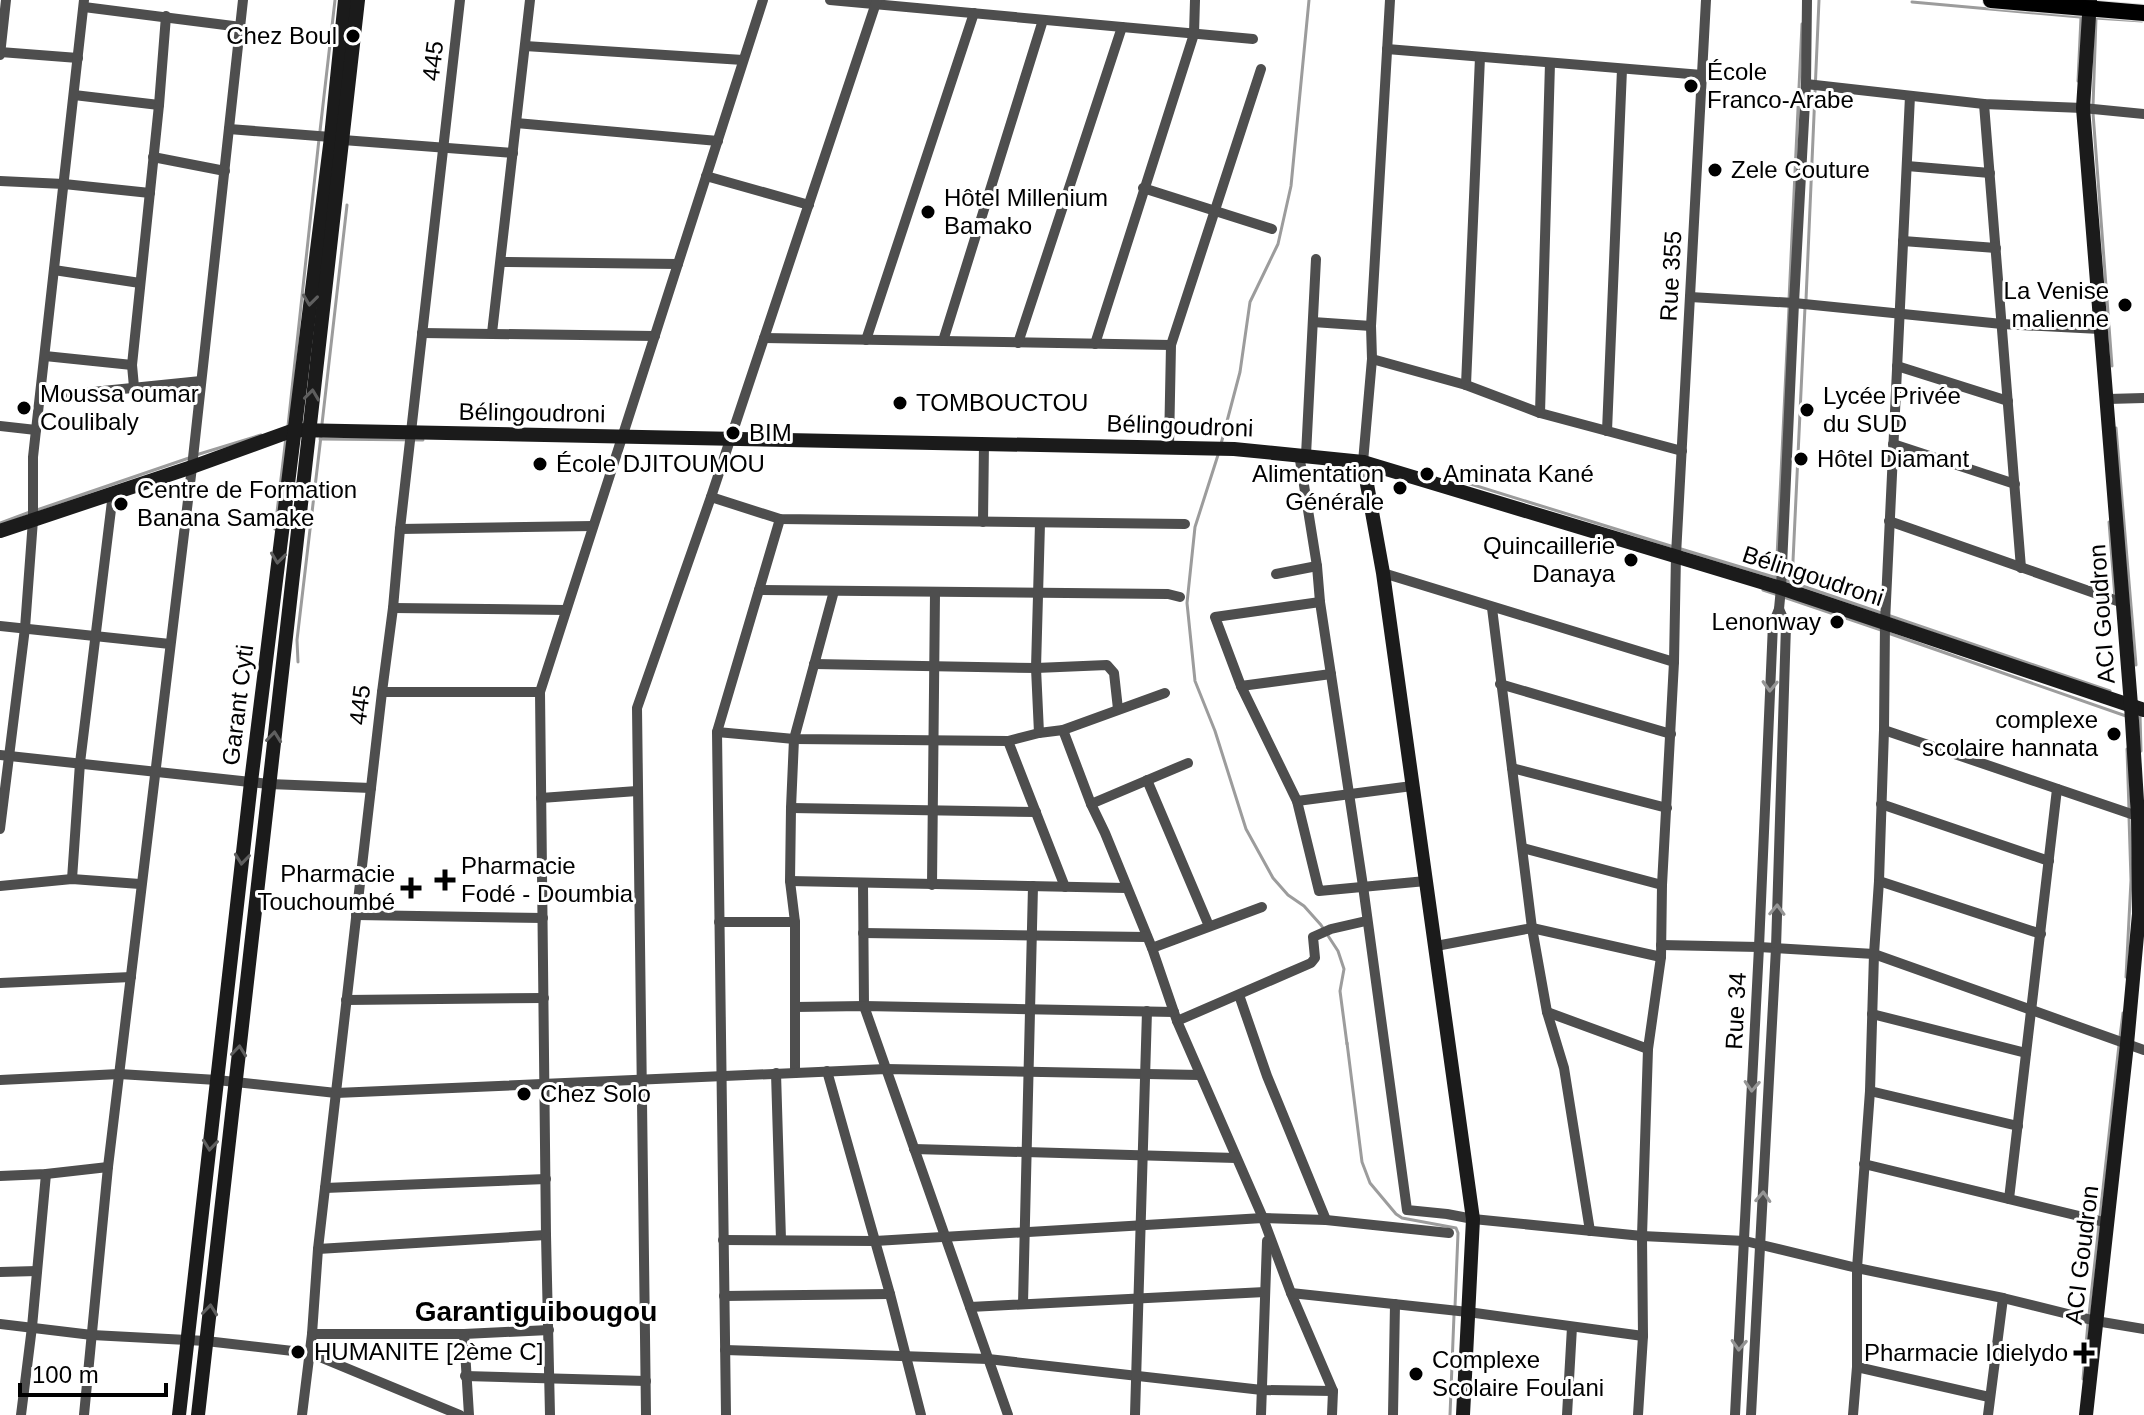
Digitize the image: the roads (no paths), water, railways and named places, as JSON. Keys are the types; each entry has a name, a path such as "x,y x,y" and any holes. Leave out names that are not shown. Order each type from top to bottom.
{"main road":[{"path":"1991,0 2089,4 2144,13"}],"street":[{"path":"6,0 0,54 78,58"},
{"path":"84,1415 108,1167 192,467 243,0"},
{"name":"Garant Cyti","path":"337,138 345,0"},
{"name":"Garant Cyti","path":"179,1415 251,782 358,0"},
{"name":"445","path":"302,1415 318,1249 460,0"},
{"path":"492,333 530,0"},
{"path":"550,1415 540,692 763,0"},
{"path":"830,0 1253,39"},
{"path":"1095,344 1194,34 1195,0"},
{"path":"1390,0 1371,326 1372,359 1363,462 1383,573 1473,1219 1465,1311 1463,1415"},
{"name":"Rue 355","path":"1638,1415 1643,1336 1642,1236 1648,1049 1661,951 1676,555 1706,0"},
{"name":"Rue 34","path":"1735,1415 1773,624 1779,609 1781,588 1806,84 1807,0"},
{"path":"646,1415 637,708 877,2"},
{"path":"0,829 5,755 25,628 33,520 33,457 84,4 241,27"},
{"name":"ACI Goudron","path":"2086,1415 2139,914 2141,818 2138,708 2123,603 2083,108 2089,4"},
{"path":"866,340 974,13"},
{"path":"134,387 132,365 166,16"},
{"path":"943,341 1043,20"},
{"path":"1018,343 1122,27"},
{"path":"525,46 743,60"},
{"path":"1387,49 1702,75"},
{"path":"1466,385 1480,57"},
{"path":"1540,413 1550,63"},
{"path":"1169,446 1171,345 1261,69"},
{"path":"1607,431 1622,69"},
{"path":"1806,84 1984,104 2144,114"},
{"path":"74,95 159,105"},
{"path":"1853,1415 1857,1367 1857,1268 1870,1091 1889,521 1910,96"},
{"path":"1984,104 2021,568"},
{"path":"516,123 718,141"},
{"path":"229,129 513,153"},
{"path":"153,157 225,171"},
{"path":"1907,166 1990,173"},
{"path":"706,176 809,205"},
{"path":"0,181 150,193"},
{"path":"1143,188 1272,229"},
{"path":"1903,241 1996,248"},
{"path":"1316,259 1303,455 1320,602 1407,1210 1642,1236 1745,1241 2096,1321 2144,1329"},
{"path":"501,262 678,264"},
{"path":"54,270 140,283"},
{"path":"1690,297 1794,303 2002,324 2100,329"},
{"path":"1313,322 1371,326"},
{"path":"422,333 655,336"},
{"path":"764,338 1171,345"},
{"path":"45,356 132,365"},
{"path":"1372,359 1466,385 1540,413 1682,451"},
{"path":"1897,366 2008,401"},
{"path":"41,395 201,381"},
{"path":"2108,399 2144,398"},
{"path":"0,426 36,430"},
{"name":"Garant Cyti","path":"198,1415 269,784 301,430"},
{"name":"Bélingoudroni","path":"0,531 301,430 1212,447 1363,462 1781,588 2138,708"},
{"path":"983,522 984,443"},
{"path":"1893,444 2015,484"},
{"path":"72,879 80,763 113,493"},
{"path":"711,497 780,519 1185,524"},
{"path":"735,1415 726,1415 717,732 780,519"},
{"path":"1889,521 2123,603"},
{"path":"1039,733 1036,668 1040,523"},
{"path":"400,529 593,526"},
{"path":"1276,574 1317,566"},
{"path":"1383,573 1674,662"},
{"path":"759,590 1168,594 1180,597"},
{"path":"795,1073 795,922 790,881 794,739 834,591"},
{"path":"932,885 935,593"},
{"path":"1320,602 1215,617 1241,686 1297,801 1319,891 1426,881"},
{"path":"393,608 566,610"},
{"path":"1492,608 1532,928 1547,1012 1564,1068 1590,1231"},
{"name":"Rue 34","path":"1751,1415 1776,948 1786,625 1779,609"},
{"path":"0,626 170,644"},
{"path":"814,664 1036,668 1107,665 1114,673 1118,709"},
{"path":"1241,686 1331,674"},
{"path":"1500,684 1671,734"},
{"path":"382,692 540,692"},
{"path":"717,732 794,739 1008,741 1063,730 1165,693"},
{"path":"1063,730 1150,942 1175,1016 1263,1218 1333,1391 1332,1415"},
{"path":"1884,730 2141,818"},
{"path":"1008,741 1065,887"},
{"path":"5,755 269,784 371,788"},
{"path":"1091,804 1188,763"},
{"path":"1512,768 1667,808"},
{"path":"1147,780 1209,926"},
{"path":"1297,801 1412,786"},
{"path":"2009,1199 2057,789"},
{"path":"541,798 637,791"},
{"path":"1881,804 2049,861"},
{"path":"791,808 1036,812"},
{"path":"1523,848 1662,885"},
{"path":"0,886 72,879 140,884"},
{"path":"790,881 1126,888"},
{"path":"1879,881 2041,934"},
{"path":"863,883 864,1006 1008,1415"},
{"path":"1023,1304 1033,886"},
{"path":"863,933 1150,942 1262,907"},
{"path":"356,915 543,918"},
{"path":"795,1007 1147,1011 1175,1016 1239,995 1311,963 1315,958 1313,937 1331,929 1366,921"},
{"path":"719,922 795,922"},
{"path":"1436,946 1532,928 1661,951 1759,947 1874,954 2144,1050"},
{"path":"0,983 131,977"},
{"path":"1239,995 1267,1076 1326,1220"},
{"path":"346,1000 544,998"},
{"path":"1135,1415 1147,1011"},
{"path":"1547,1012 1648,1049"},
{"path":"1872,1014 2026,1053"},
{"path":"0,1080 119,1074 217,1080 336,1093 886,1069 1200,1075"},
{"path":"827,1071 921,1415"},
{"path":"776,1073 781,1240"},
{"path":"1870,1091 2018,1126"},
{"path":"914,1149 1236,1158"},
{"path":"1864,1164 2108,1223"},
{"path":"0,1176 108,1167"},
{"path":"21,1415 46,1174"},
{"path":"325,1188 546,1179"},
{"path":"723,1240 875,1241 1263,1218 1326,1220 1449,1233"},
{"path":"1261,1415 1267,1234"},
{"path":"318,1249 546,1235"},
{"path":"0,1272 37,1271"},
{"path":"970,1307 1265,1292"},
{"path":"1291,1293 1465,1311 1643,1336"},
{"path":"724,1296 890,1294"},
{"path":"1988,1415 2003,1298"},
{"path":"1393,1415 1395,1304"},
{"path":"0,1324 310,1353 460,1415"},
{"path":"1567,1415 1572,1327"},
{"path":"312,1334 464,1334 549,1330"},
{"path":"464,1334 469,1415"},
{"path":"725,1350 988,1359 1262,1390 1333,1391"},
{"path":"1857,1367 1989,1397"},
{"path":"465,1376 646,1381"}],"waterway":[{"path":"320,131 335,0"},
{"path":"1221,444 1240,372 1250,302 1278,244 1291,186 1309,0"},
{"path":"1806,300 1819,0"},
{"path":"1912,2 2080,17"},
{"path":"2078,81 2081,17"},
{"path":"2095,18 2142,21"},
{"path":"2093,106 2096,18"},
{"path":"1789,300 1802,24"},
{"path":"2093,113 2112,366"},
{"path":"288,426 319,139"},
{"path":"322,424 347,205"},
{"path":"1776,578 1789,307"},
{"path":"1792,582 1805,307"},
{"path":"2116,428 2136,665"},
{"path":"196,455 261,435"},
{"path":"298,662 297,640 321,436"},
{"path":"275,529 286,437"},
{"path":"320,439 423,440"},
{"path":"1218,455 1195,527 1187,603 1195,681 1215,731 1246,829 1273,878 1321,925 1338,951 1344,969 1340,991 1347,1044"},
{"path":"37,510 189,458"},
{"path":"1451,478 1674,547"},
{"path":"0,523 30,512"},
{"path":"2109,522 2115,598"},
{"path":"1681,549 1777,578"},
{"path":"1785,580 2110,691"},
{"path":"1763,590 1881,630"},
{"path":"1888,633 2126,716"},
{"path":"2140,714 2141,751"},
{"path":"2127,749 2129,810"},
{"path":"2126,977 2131,880 2129,817"},
{"path":"2120,1037 2123,1013"},
{"path":"1347,1043 1362,1162 1370,1183 1402,1218 1456,1228 1455,1307"},
{"path":"2089,1315 2119,1045"},
{"path":"1450,1415 1454,1315"},
{"path":"2083,1379 2088,1323"}],"place":[{"name":"Chez Boul","path":"353,36"},
{"name":"École Franco-Arabe","path":"1691,86"},
{"name":"Zele Couture","path":"1715,170"},
{"name":"Hôtel Millenium Bamako","path":"928,212"},
{"name":"La Venise malienne","path":"2125,305"},
{"name":"TOMBOUCTOU","path":"900,403"},
{"name":"Moussa oumar Coulibaly","path":"24,408"},
{"name":"Lycée Privée du SUD","path":"1807,410"},
{"name":"BIM","path":"733,433"},
{"name":"Hôtel Diamant","path":"1801,459"},
{"name":"École DJITOUMOU","path":"540,464"},
{"name":"Aminata Kané","path":"1427,474"},
{"name":"Alimentation Générale","path":"1400,488"},
{"name":"Centre de Formation Banana Samake","path":"121,504"},
{"name":"Quincaillerie Danaya","path":"1631,560"},
{"name":"Lenonway","path":"1837,622"},
{"name":"complexe scolaire hannata","path":"2114,734"},
{"name":"Pharmacie Fodé - Doumbia","path":"445,880"},
{"name":"Pharmacie Touchoumbé","path":"411,888"},
{"name":"Chez Solo","path":"524,1094"},
{"name":"HUMANITE [2ème C]","path":"298,1352"},
{"name":"Pharmacie Idielydo","path":"2084,1353"},
{"name":"Complexe Scolaire Foulani","path":"1416,1374"}],"district":[{"name":"Garantiguibougou","path":"536,1311"}]}
